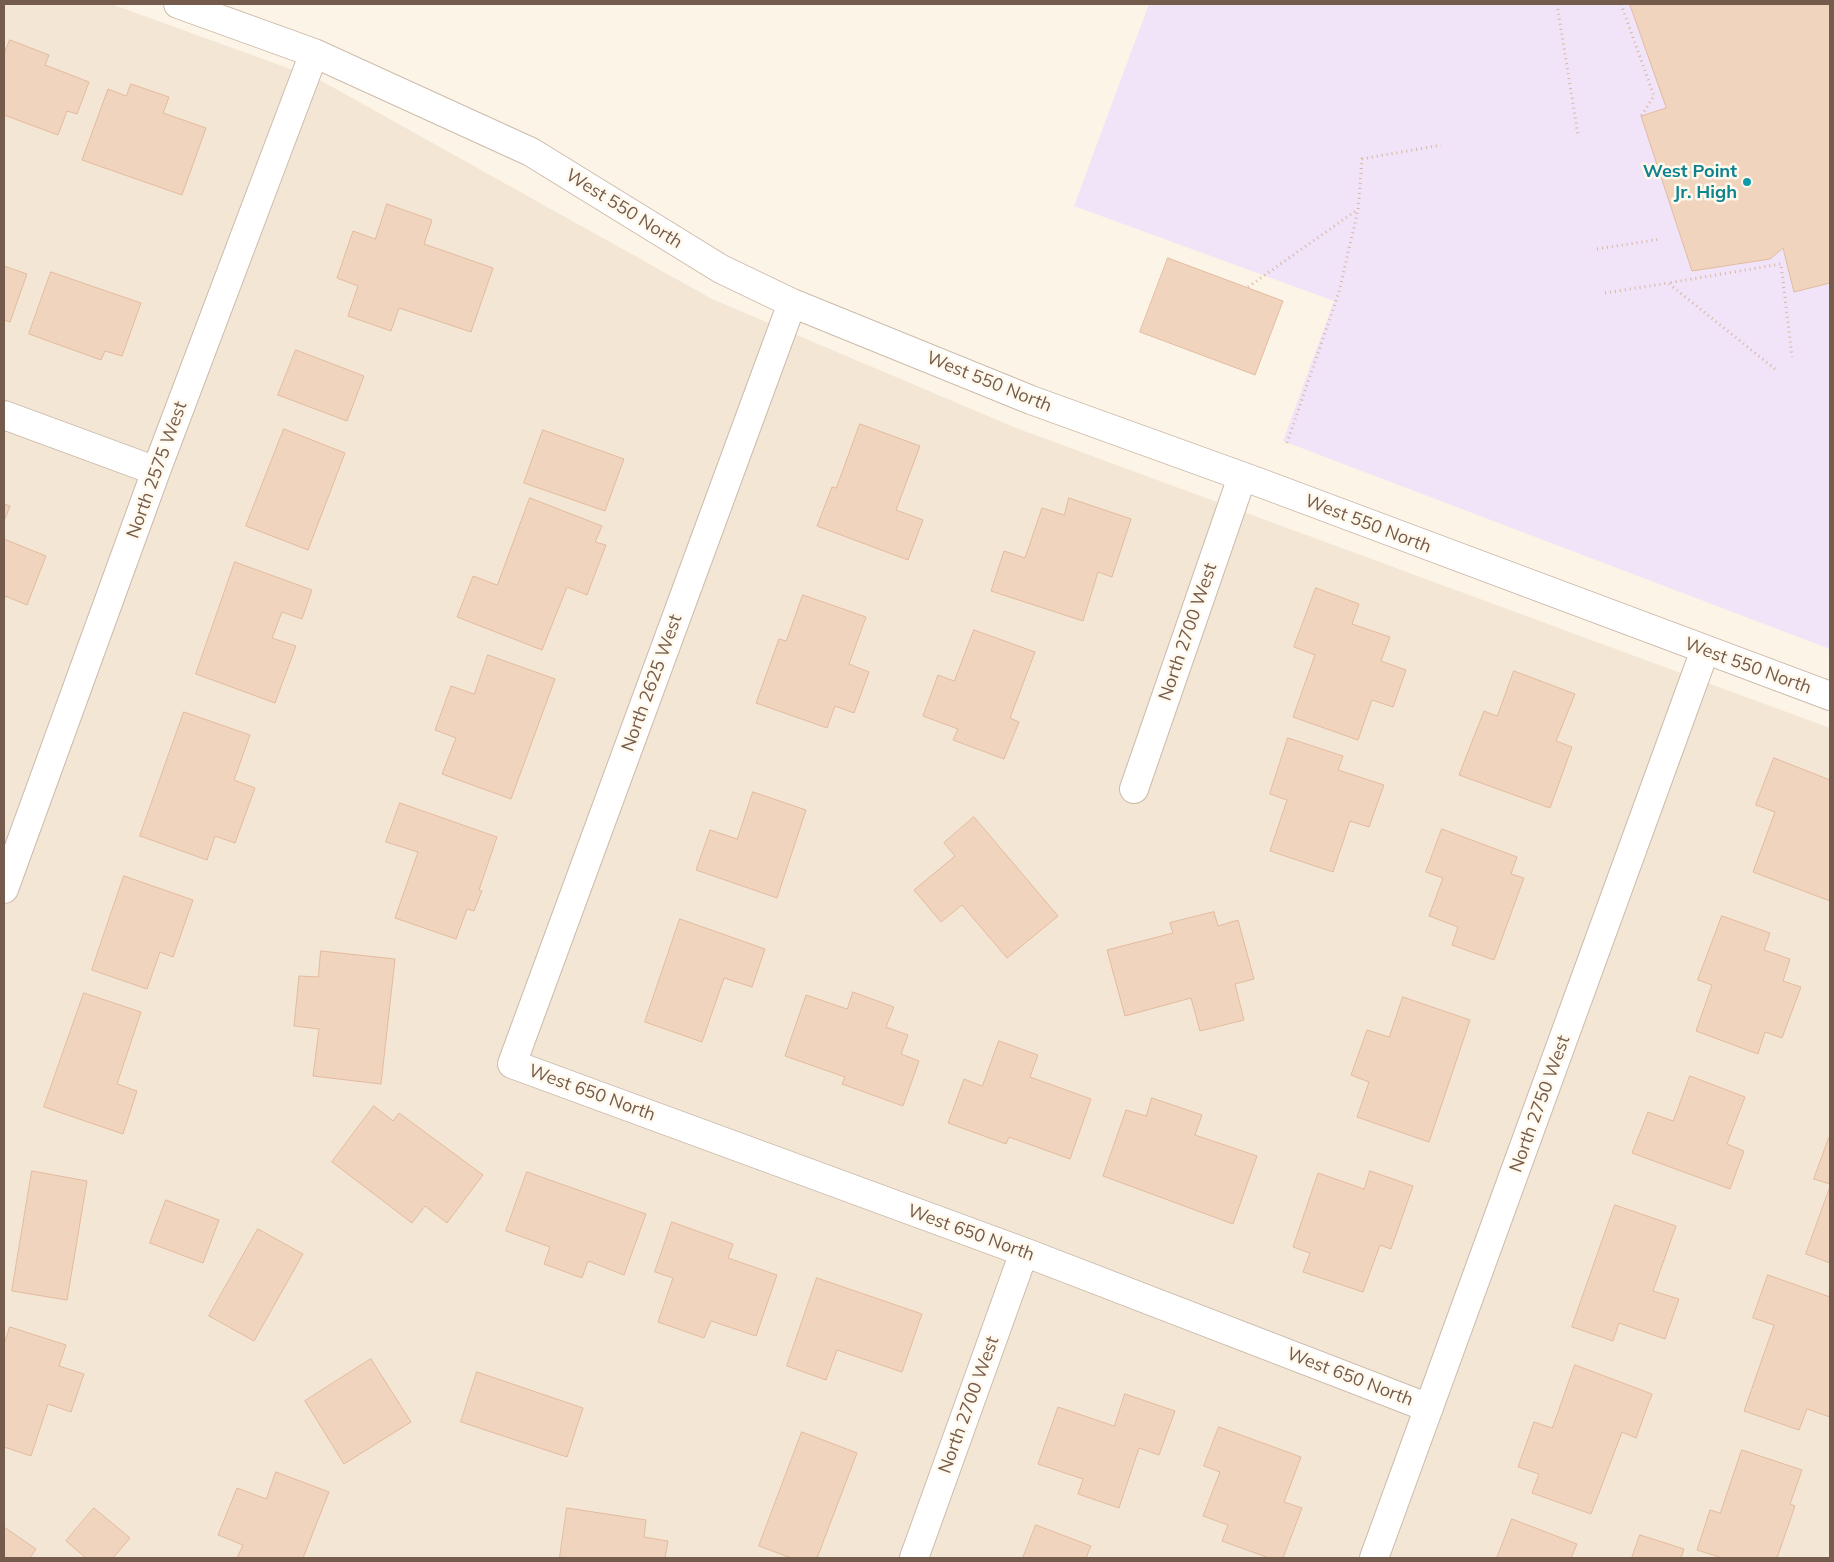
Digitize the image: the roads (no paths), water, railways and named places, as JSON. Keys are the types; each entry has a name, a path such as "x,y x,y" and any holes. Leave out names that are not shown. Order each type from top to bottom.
{"street":[{"name":"West 550 North","path":"178,4 314,53 531,152 721,269 792,303 1031,400 1830,696"},
{"name":"North 2575 West","path":"4,889 156,470 314,53"},
{"name":"North 2625 West","path":"512,1064 792,303"},
{"path":"4,415 156,470"},
{"name":"North 2700 West","path":"1134,789 1242,477"},
{"name":"North 2750 West","path":"1374,1558 1705,650"},
{"name":"West 650 North","path":"512,1064 1024,1252 1429,1408"},
{"name":"North 2700 West","path":"914,1558 1024,1252"}],"place":[{"name":"West Point Jr. High","path":"1747,182"}]}
